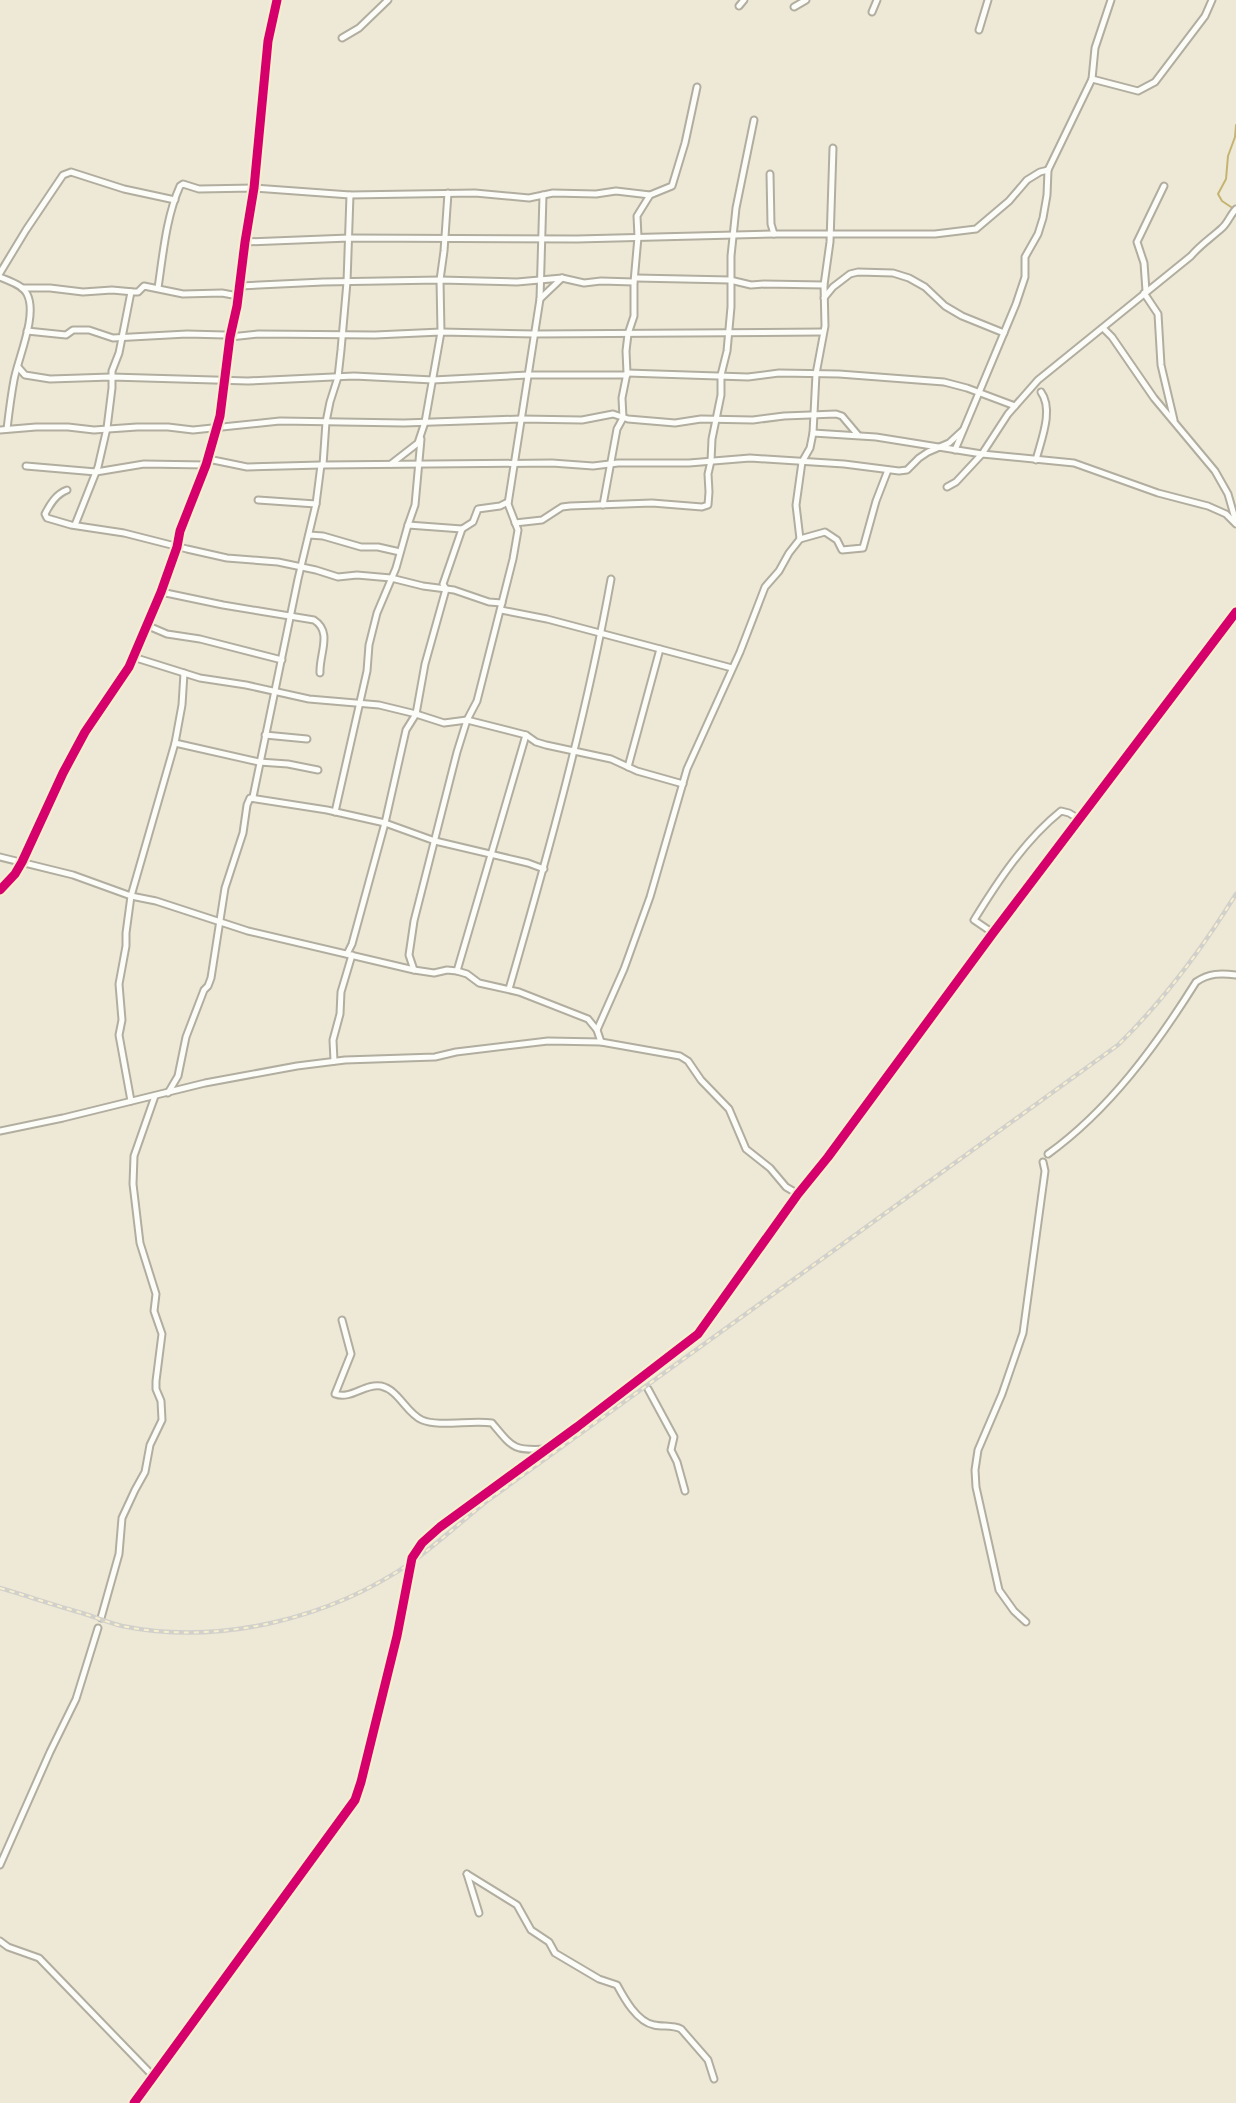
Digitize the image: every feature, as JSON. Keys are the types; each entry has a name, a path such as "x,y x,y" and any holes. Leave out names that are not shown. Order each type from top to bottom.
{"street":[{"path":"0,890 22,862 85,732 122,679 133,657 161,592 180,531 207,462 225,380 240,286 254,188 268,41 276,0"},
{"path":"342,38 359,28 388,0"},
{"path":"739,6 744,0"},
{"path":"794,7 806,0"},
{"path":"872,12 877,0"},
{"path":"979,30 988,0"},
{"path":"956,450 1025,277 1025,257 1038,234 1043,218 1048,170 1091,79 1095,48 1111,0"},
{"path":"1091,79 1138,91 1155,82 1205,16 1212,0"},
{"path":"158,288 174,200 183,184 199,189 254,188 350,195 475,193 529,198 553,193 596,194 616,191 650,195 672,186 697,87"},
{"path":"515,523 542,520 562,507 652,503 708,505 708,474 721,395 721,376 727,351 736,208 754,120"},
{"path":"800,539 796,505 802,462 810,448 813,433 830,235 833,148"},
{"path":"245,242 349,238 935,234 976,229 1009,201 1027,180 1048,170"},
{"path":"174,200 124,189 71,172 63,175 0,275 22,288 30,302 27,331 3,429 68,427 94,430 137,426 192,430 280,421 582,420 613,414 648,422 675,423 701,419 715,421 814,415 842,416 858,435"},
{"path":"770,174 771,223 774,234"},
{"path":"1164,186 1137,242 1144,262 1145,292 1158,314 1161,365 1174,421"},
{"path":"335,812 367,671 373,629 415,505 421,439 441,332 440,280 448,193"},
{"path":"253,797 316,504 326,422 338,377 347,282 350,195"},
{"path":"414,970 409,954 414,921 457,752 467,720 477,701 518,530 508,502 540,299 544,195"},
{"path":"603,505 617,429 623,418 626,351 634,316 637,216 650,195"},
{"path":"947,487 956,482 982,454 1000,424 1053,367 1191,256 1225,226 1236,209"},
{"path":"824,298 833,287 858,272 893,273 925,287 945,306 962,316 1004,333"},
{"path":"240,286 440,280 517,282 562,278 584,283 730,280 751,285 824,285"},
{"path":"540,299 562,278"},
{"path":"22,288 138,292 144,286 183,294 222,293 238,296"},
{"path":"75,526 96,472 107,428 111,377 131,292"},
{"path":"1104,328 1154,398 1215,471 1234,508 1236,523"},
{"path":"27,331 66,335 73,330 89,330 113,338 187,334 230,337 258,334 375,335 441,332 823,332"},
{"path":"18,367 25,375 50,379 111,377 225,380 354,376 433,380 528,374 748,377 779,373 816,374 944,382 1015,406"},
{"path":"1036,460 1047,412 1046,400 1041,392"},
{"path":"26,466 96,472 144,464 207,462 247,467 514,463 593,466 750,458 907,470 919,458 949,443 962,431"},
{"path":"813,433 858,435 982,454 1074,463 1158,493 1208,506 1226,514 1236,523"},
{"path":"390,465 421,439"},
{"path":"597,1030 609,1006 641,920 687,769 740,652 765,587 800,539 825,532 837,540 842,550 863,548 888,470"},
{"path":"66,490 59,493 45,514 47,518 235,559 278,562 338,578 357,575 391,578 446,589 501,607 732,667"},
{"path":"258,500 316,504"},
{"path":"408,524 462,528 473,522 478,509 508,502"},
{"path":"334,1061 333,1040 340,1014 341,992 349,954 385,823 406,730 416,714 425,664 446,589 443,584 462,528"},
{"path":"309,535 361,547 400,551"},
{"path":"509,989 544,869 601,634 611,579"},
{"path":"161,592 314,620 325,633 320,673"},
{"path":"134,2103 355,1800 397,1636 412,1558 422,1543 698,1334 993,933 1236,612"},
{"path":"146,625 167,634 200,639 282,660"},
{"path":"628,766 660,649"},
{"path":"133,657 200,678 274,690 309,699 379,705 444,723 467,720 526,735 536,742 611,759 683,784"},
{"path":"131,1101 120,1035 122,1020 119,984 131,896 175,743 184,673"},
{"path":"265,734 307,739"},
{"path":"457,971 526,735"},
{"path":"175,743 259,762 318,770"},
{"path":"167,1093 178,1076 186,1037 211,978 225,888 246,823 248,800 253,797 385,823 435,841 544,869"},
{"path":"993,933 974,920 1000,878 1046,823 1061,811 1079,819"},
{"path":"0,857 73,875 219,923 414,970 434,973 447,970 467,974 479,984 509,989 588,1019 597,1030 601,1042"},
{"path":"1048,1154 1072,1137 1140,1064 1196,982 1206,976 1224,973 1236,975"},
{"path":"0,1130 205,1083 297,1066 373,1058 419,1058 548,1041 601,1042 680,1056 688,1060 701,1080 729,1109 746,1149 798,1195"},
{"path":"101,1618 119,1554 122,1518 145,1472 150,1445 162,1420 156,1381 162,1334 154,1311 156,1294 139,1243 133,1184 134,1156 155,1096"},
{"path":"1026,1622 999,1590 976,1487 975,1469 978,1450 1023,1333 1045,1171 1042,1162"},
{"path":"341,1320 351,1354 335,1394 347,1395 378,1385 389,1389 418,1419 427,1422 492,1423 510,1445 520,1450 547,1449"},
{"path":"648,1389 674,1437 671,1450 685,1491"},
{"path":"0,1865 76,1699 98,1628"},
{"path":"479,1913 467,1874 517,1905 531,1930 549,1942 555,1953 599,1979 617,1985 622,1997 641,2019 652,2025 681,2028 708,2060 714,2079"},
{"path":"0,1941 8,1947 39,1958 153,2076"}],"waterway":[{"path":"1234,209 1222,201 1218,194 1226,179 1228,156 1236,125"}],"railway":[{"path":"0,1588 122,1626 197,1632 273,1623 310,1612 380,1582 412,1562 487,1501 1118,1045 1182,973 1236,894"}],"cycle path":[{"path":"0,890 22,862 85,732 129,667 161,592 180,531 206,465 220,416 230,337 237,306 254,188 268,41 277,0"},
{"path":"134,2103 355,1800 397,1636 412,1558 422,1543 698,1334 798,1194 1236,612"}]}
